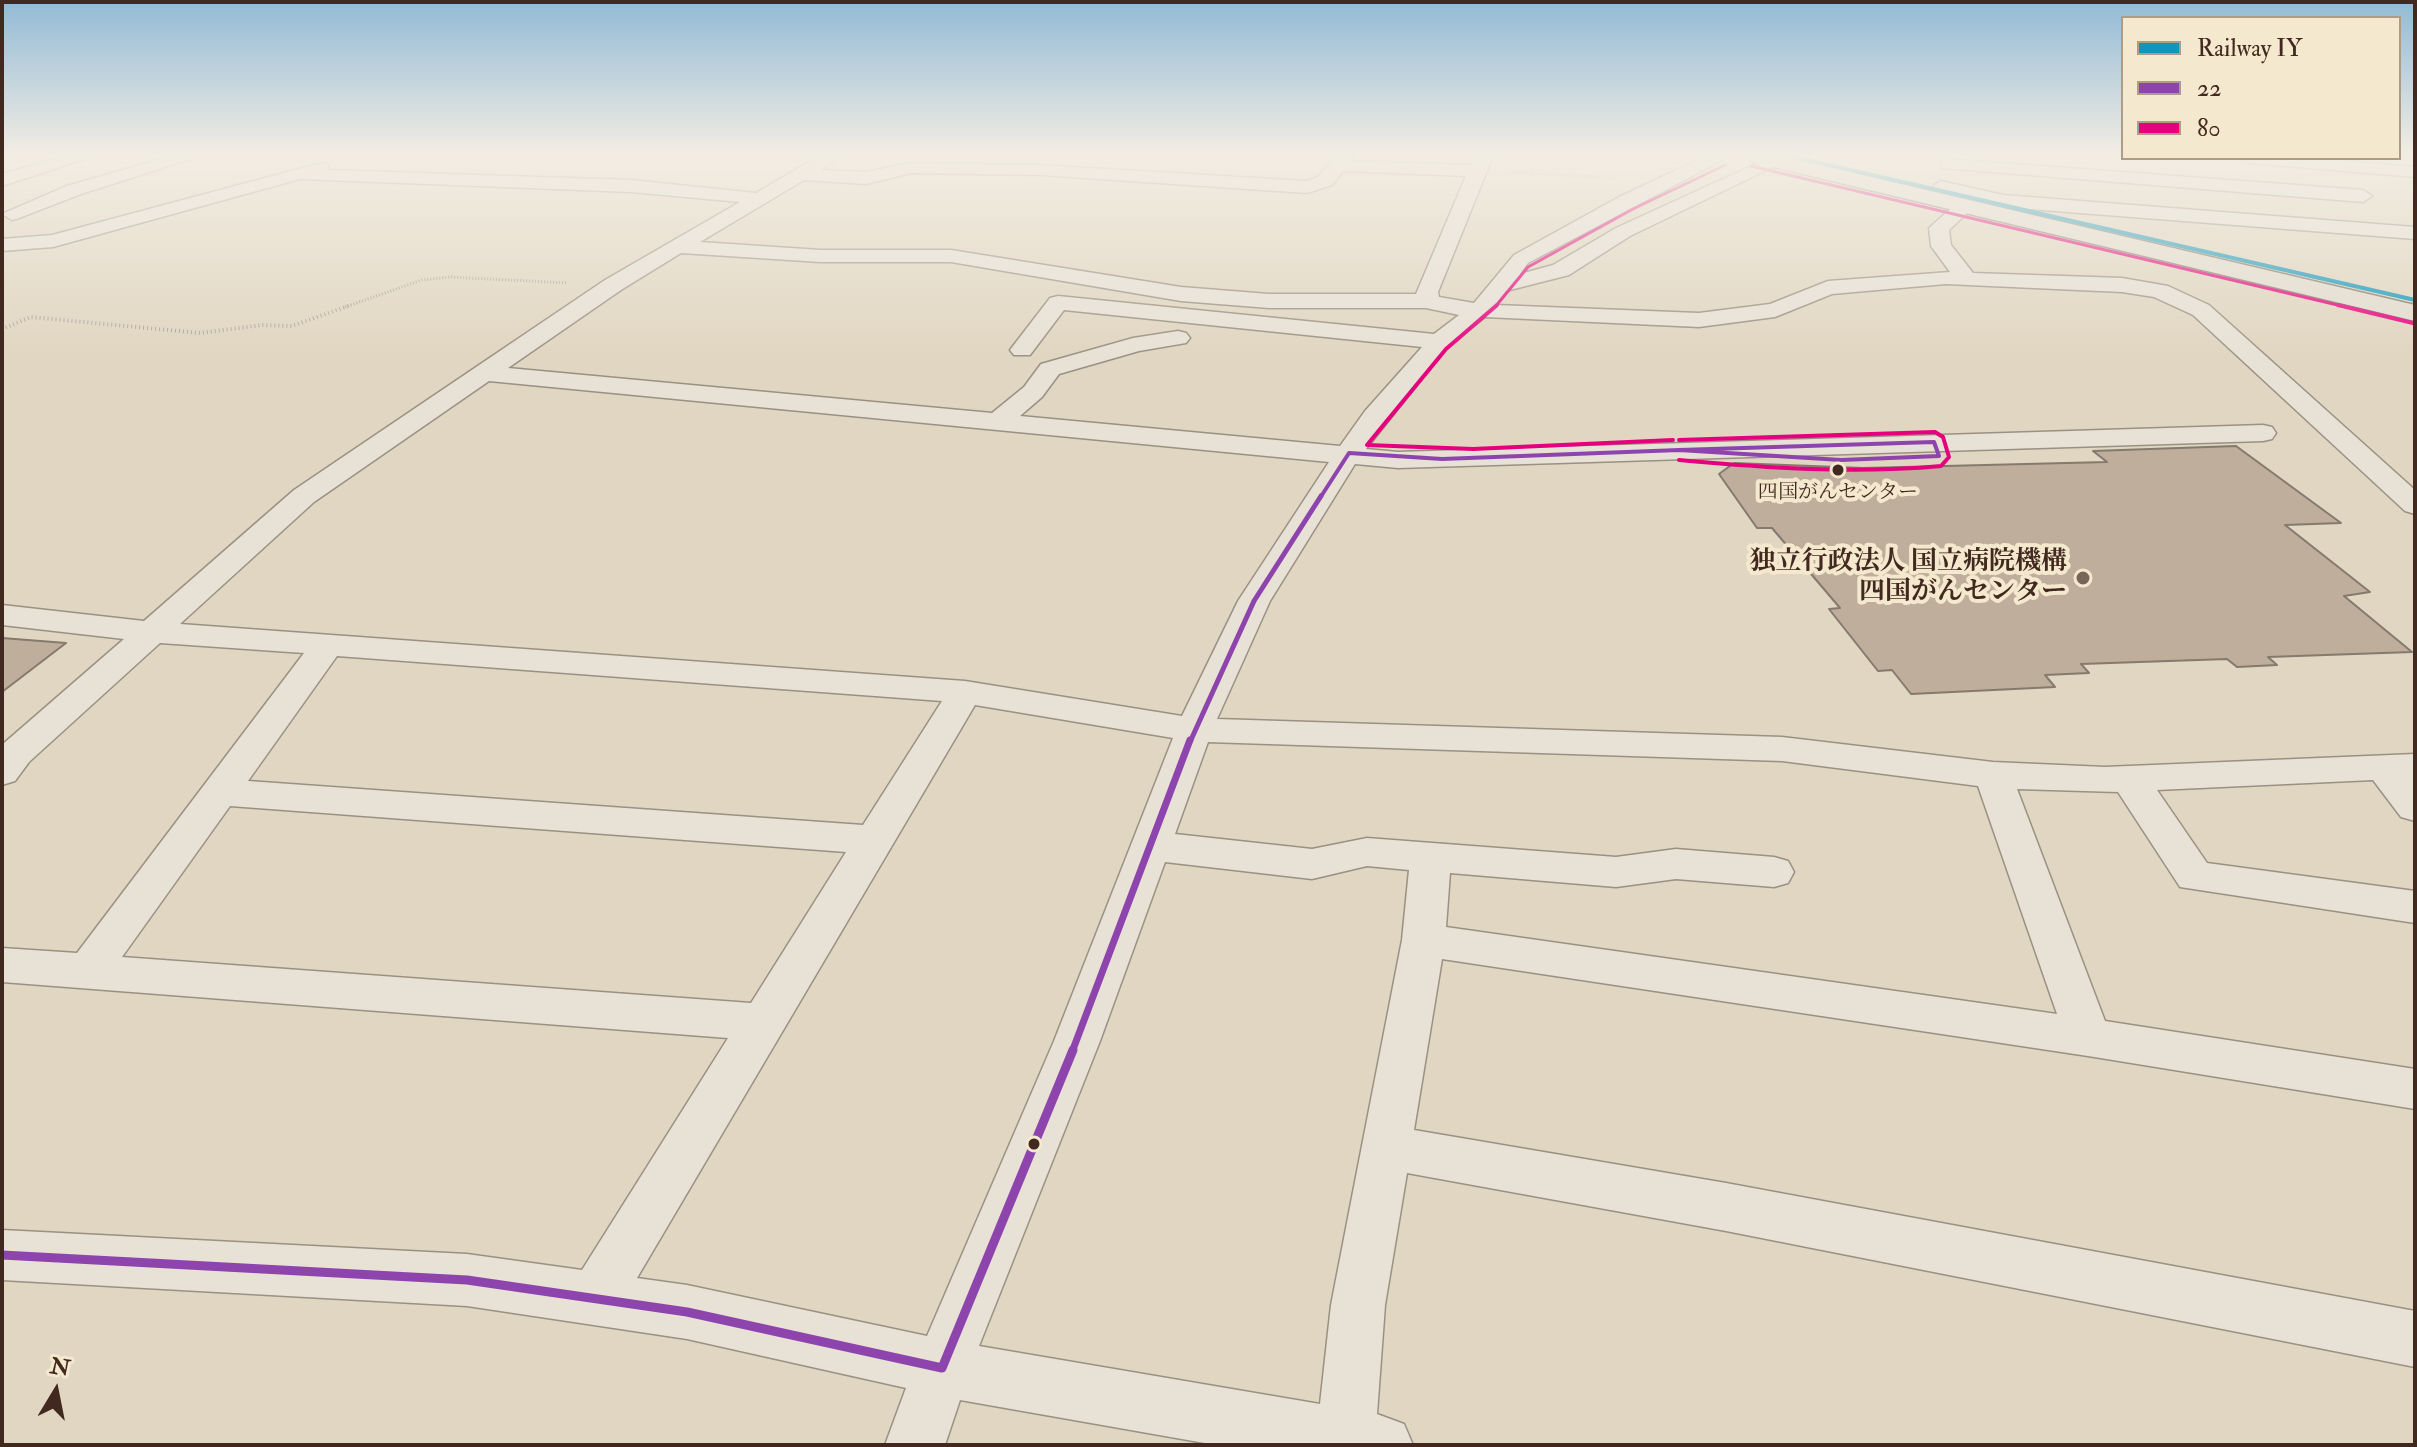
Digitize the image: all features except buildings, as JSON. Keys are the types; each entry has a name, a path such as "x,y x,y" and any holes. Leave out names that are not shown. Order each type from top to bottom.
{"main road":[{"path":"2039,224 2415,313"}],"street":[{"path":"2,245 53,241 116,224"},
{"path":"2,772 16,753 304,496 613,285 720,224"},
{"path":"1429,301 1427,292 1453,224"},
{"path":"915,1445 942,1368 1077,1041 1194,730 1254,601 1304,518 1374,417 1439,342 1479,311 1501,286 1609,224"},
{"path":"1501,286 1561,270 1638,224"},
{"path":"1944,224 1939,228 1941,246 1966,278"},
{"path":"2219,224 2232,237"},
{"path":"2288,224 2415,233"},
{"path":"679,247 820,256 951,256 1002,268 1102,279 1181,294 1269,301 1429,301 1443,307 1479,311 1699,320 1775,310 1828,288 1966,278 2122,285 2160,291 2201,310 2415,505"},
{"path":"1178,338 1138,334 1028,342 1058,303 1439,342"},
{"path":"1000,420 1033,392 1050,369 1119,352 1138,334"},
{"path":"487,373 1398,460 1676,450 1824,461 1906,461 1939,456 1934,442 2263,433"},
{"path":"2,615 152,632 965,692 1194,730 1782,749 1993,775 2129,779 2399,767 2415,808"},
{"path":"88,971 328,645"},
{"path":"594,1300 760,1022 965,692"},
{"path":"1993,775 2088,1037"},
{"path":"2129,779 2194,876 2415,907"},
{"path":"220,792 873,840"},
{"path":"1152,846 1312,864 1367,852 1616,872 1676,864 1774,872"},
{"path":"2,1255 467,1280 687,1312 942,1368 1358,1443 1358,1305 1424,940 1431,856"},
{"path":"1424,940 2088,1037 2415,1089"},
{"path":"2,965 760,1022"},
{"path":"1387,1147 1726,1207 2415,1339"}],"path":[{"path":"2,329 31,317 200,333 262,325 292,326 306,324 396,287 436,278 613,285"}],"rail line":[{"name":"IY","path":"2083,224 2415,300"}],"transit line":[{"name":"80","path":"1607,224 1528,267 1486,318 1446,349 1367,445 1473,449 1673,440"},
{"name":"80","path":"1994,224 2413,323"},
{"name":"80","path":"1679,440 1935,432 1943,437 1949,457 1941,466 1842,471 1679,460"},
{"name":"22","path":"1934,442 1939,456 1906,459 1777,458 1679,450 1934,442"},
{"name":"22","path":"2,1255 467,1280 687,1312 942,1368 1077,1041 1194,730 1254,601 1349,453 1442,459 1679,450"}],"place":[{"name":"四国がんセンター","path":"1838,470"},
{"name":"独立行政法人 国立病院機構 四国がんセンター","path":"2083,578"}]}
